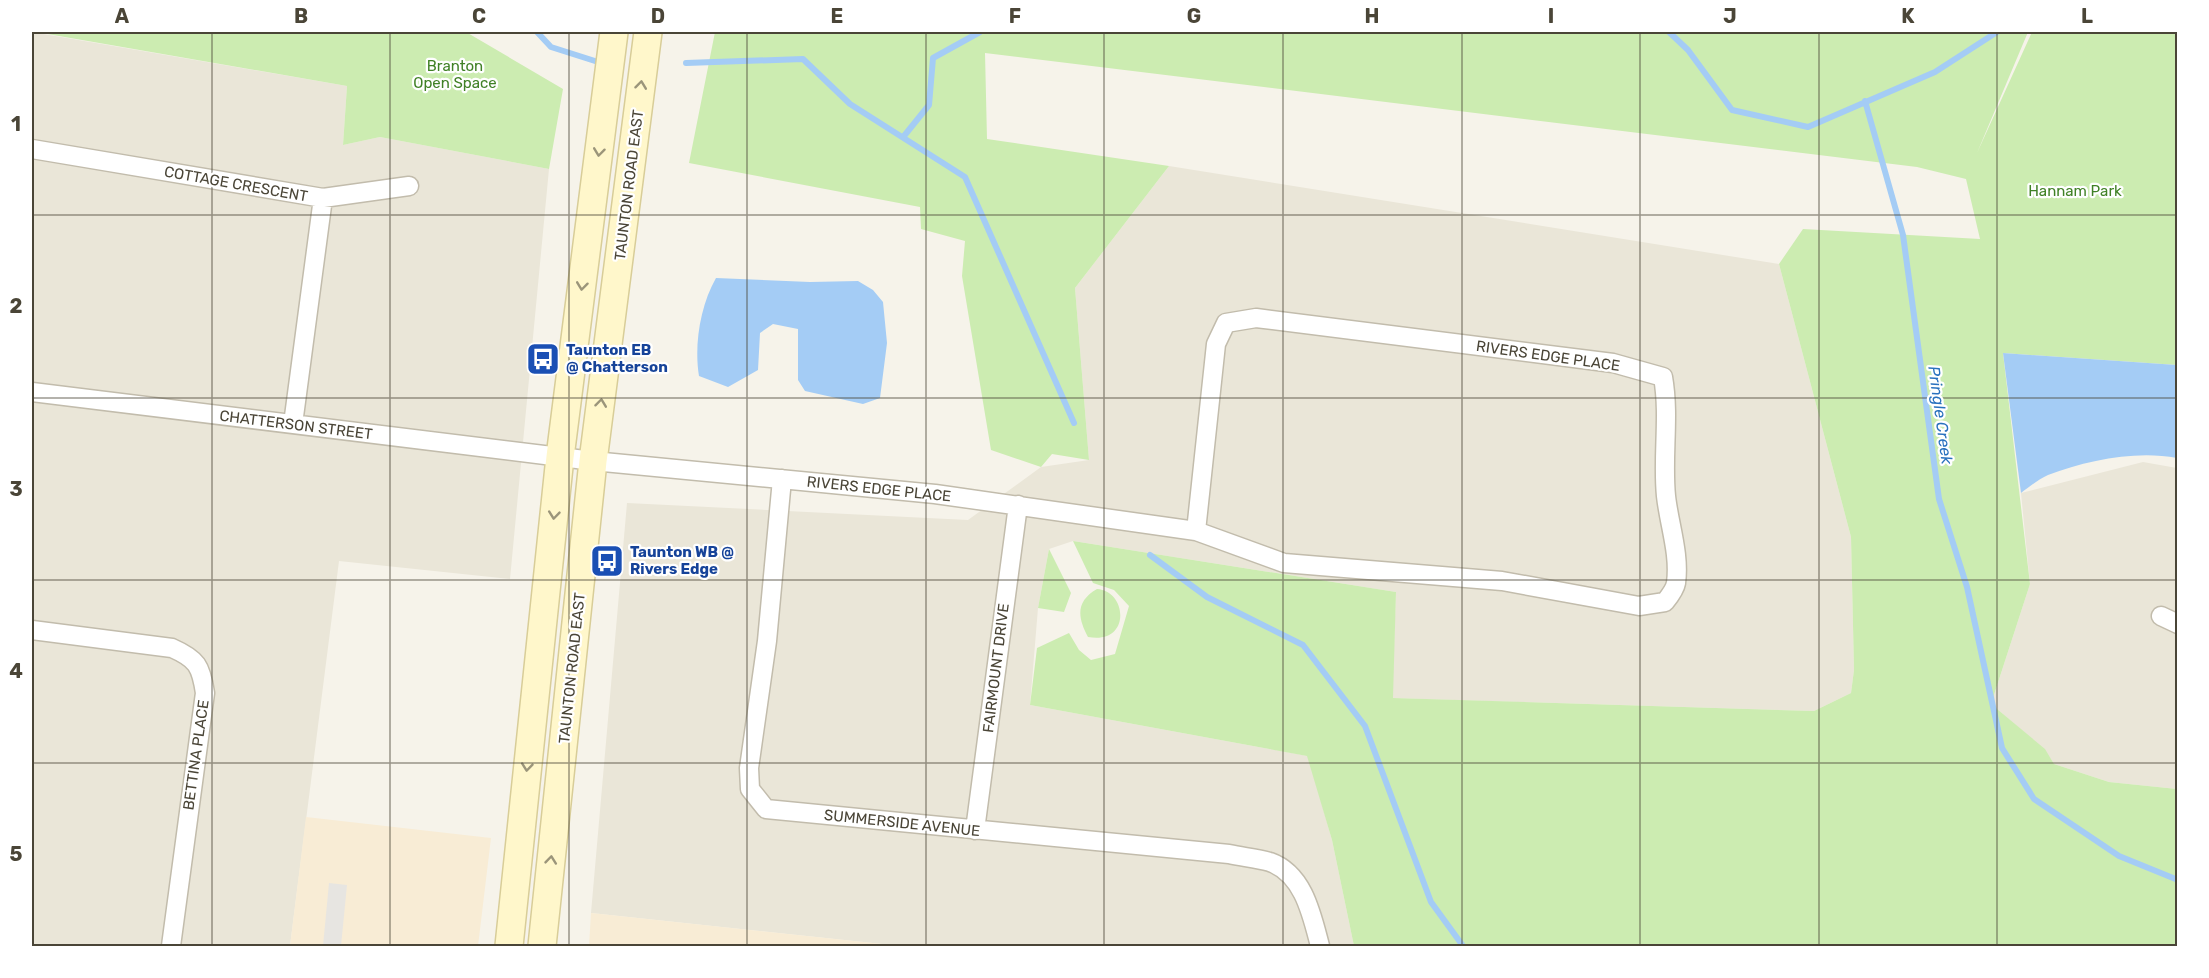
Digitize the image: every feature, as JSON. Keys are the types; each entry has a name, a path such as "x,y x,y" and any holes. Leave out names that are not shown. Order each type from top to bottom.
{"main road":[{"path":"509,946 560,457 614,32"},
{"name":"TAUNTON ROAD EAST","path":"542,946 593,461 648,32"}],"street":[{"name":"COTTAGE CRESCENT","path":"32,149 323,198 293,424"},
{"path":"323,198 409,186"},
{"name":"RIVERS EDGE PLACE","path":"560,457 935,494 1018,505 1196,531 1284,563 1502,581 1639,606 1665,602 1676,585 1675,548 1666,496 1665,460 1668,420 1663,377 1613,363 1256,318 1226,323 1216,344 1196,531"},
{"name":"CHATTERSON STREET","path":"32,392 560,457"},
{"name":"SUMMERSIDE AVENUE","path":"783,479 767,641 749,768 750,789 766,809 1229,854 1271,862 1290,874 1308,904 1320,946"},
{"name":"FAIRMOUNT DRIVE","path":"975,830 1018,505"},
{"name":"BETTINA PLACE","path":"32,630 172,648 192,657 202,674 205,693 171,946"}],"shaded area":[{"path":"32,32 347,86 343,145 380,137 549,169 510,579 339,561 290,946 32,946"},
{"path":"1169,166 1779,264 1851,537 1854,670 1851,693 1814,711 1392,698 1396,592 1073,541 1049,549 1038,608 1030,705 1308,756 1332,840 1354,946 901,946 591,913 627,503 968,520 1041,467 1089,460 1075,288"},
{"path":"2143,462 2177,468 2177,789 2109,782 2054,764 2044,749 1991,704 2030,584 2021,493"},
{"path":"306,817 491,838 478,946 290,946"},
{"path":"329,883 347,885 341,946 323,946"},
{"path":"591,913 901,946 589,946"}],"green space":[{"name":"Branton Open Space","path":"36,32 466,32 563,89 549,169 380,137 343,145 347,86"},
{"name":"Hannam Park","path":"715,32 2028,32 1977,153 2032,32 2177,32 2177,365 2003,353 2030,584 1991,704 2045,749 2054,764 2109,782 2177,789 2177,946 1354,946 1332,840 1307,756 1030,705 1037,648 1069,633 1079,650 1091,660 1115,654 1129,606 1114,590 1093,583 1073,541 1396,592 1393,698 1814,711 1851,693 1854,670 1851,537 1779,264 1803,229 1980,239 1966,179 1917,167 985,53 987,139 1169,166 1075,288 1089,460 1052,454 1041,467 991,450 962,276 965,241 921,229 920,207 689,163"},
{"path":"1049,549 1071,593 1064,612 1038,608"},
{"path":"1097,589 1115,598 1120,617 1118,626 1112,633 1102,637 1088,637 1080,610 1085,599"}],"water":[{"path":"716,278 810,282 858,281 873,290 883,302 887,343 880,398 863,404 805,391 798,380 798,329 773,324 760,333 758,370 728,387 699,376 697,352 702,313"},
{"path":"2003,353 2177,365 2177,458 2145,455 2095,461 2048,475 2021,493"}],"waterway":[{"name":"Pringle Creek","path":"537,32 551,47 595,61"},
{"name":"Pringle Creek","path":"904,136 929,105 933,58 980,32"},
{"name":"Pringle Creek","path":"1669,32 1688,50 1732,110 1808,127 1935,72 1997,32"},
{"path":"686,63 803,59 850,104 965,177 1074,423"},
{"name":"Pringle Creek","path":"1865,101 1903,235 1939,499 1967,587 2002,748 2034,799 2119,856 2178,880"},
{"path":"1150,555 1207,597 1303,645 1365,726 1431,902 1463,946"}],"place":[{"name":"Taunton EB @ Chatterson","path":"543,359"},
{"name":"Taunton WB @ Rivers Edge","path":"607,561"}]}
